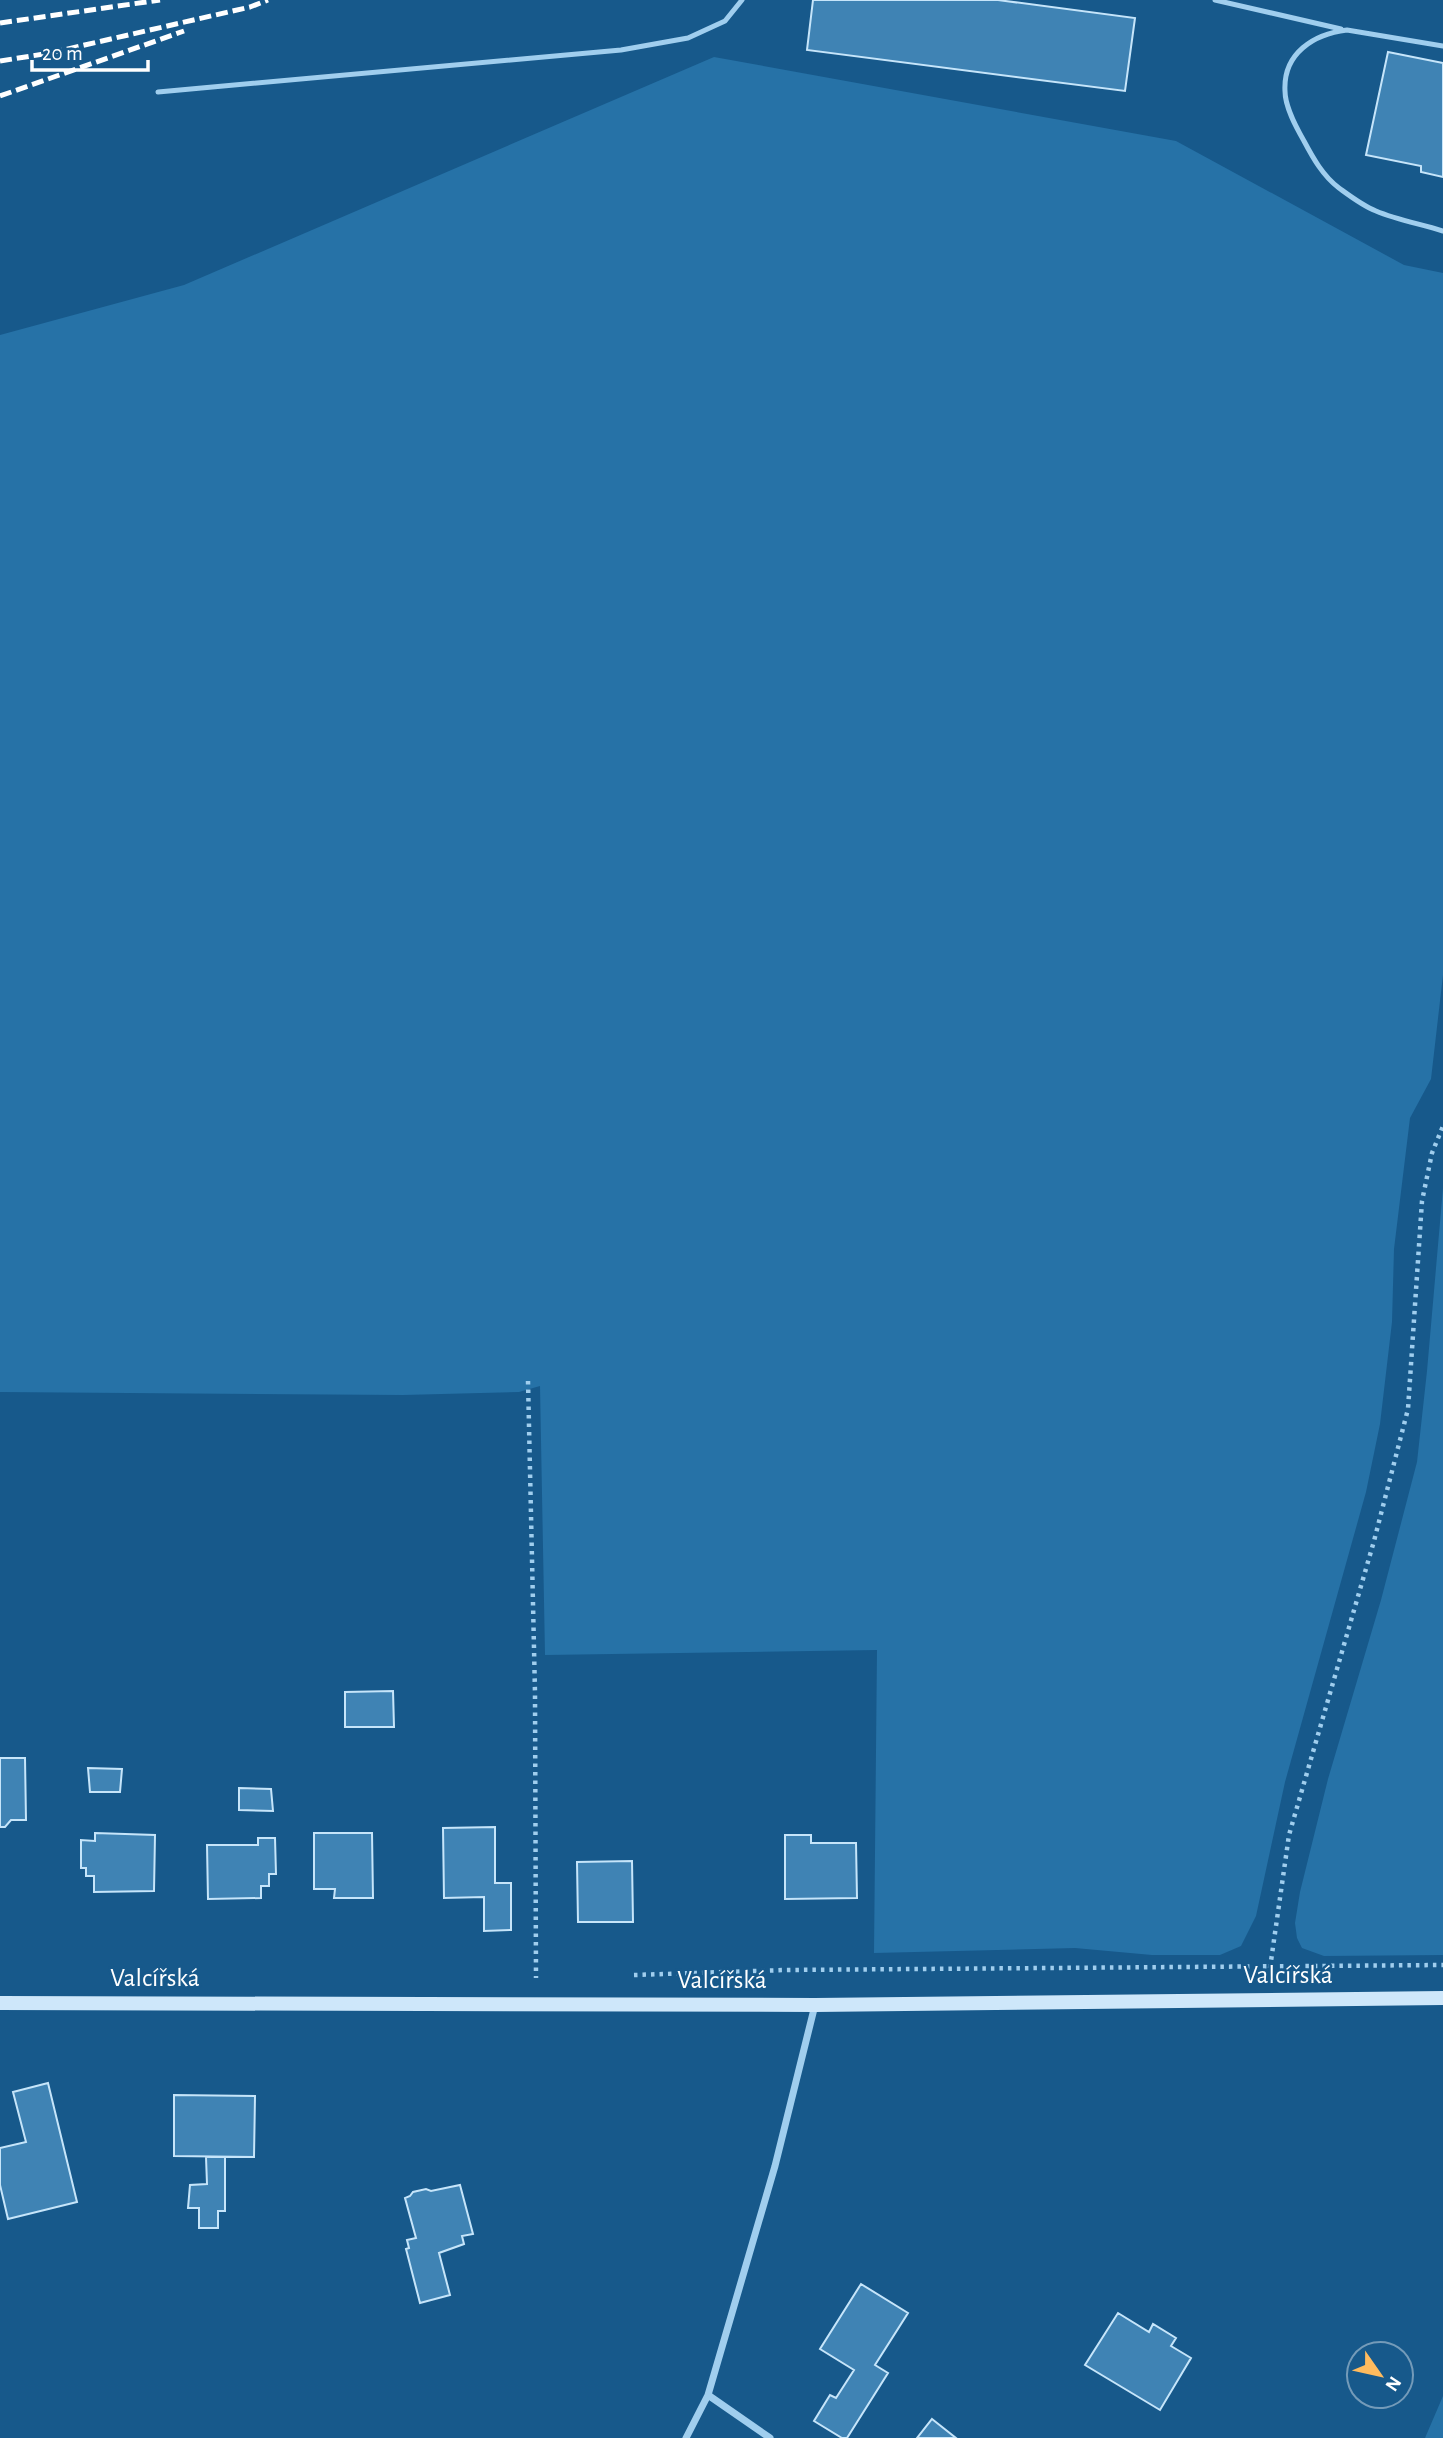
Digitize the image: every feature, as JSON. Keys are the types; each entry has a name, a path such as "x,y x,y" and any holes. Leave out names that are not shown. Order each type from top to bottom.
{"main road":[{"name":"Valcířská","path":"0,2003 815,2005 1443,1998"}],"street":[{"path":"686,2438 708,2395 775,2166 815,2005"},
{"path":"708,2395 770,2438"}],"lane":[{"path":"158,92 621,50 688,37 725,21 742,0"},
{"path":"1214,0 1347,30 1443,46"},
{"path":"1347,30 1315,38 1296,54 1286,74 1284,91 1300,134 1314,162 1337,186 1374,211 1443,231"}],"path":[{"path":"1266,2000 1289,1835 1374,1541 1408,1409 1422,1201 1433,1153 1443,1126"},
{"path":"528,1381 534,1679 536,2004"},
{"path":"633,1975 785,1970 1443,1965"},
{"path":"522,1978 536,1978"}],"shaded area":[{"path":"714,57 1176,141 1404,265 1443,273 1443,975 1431,1079 1410,1118 1394,1249 1392,1322 1380,1424 1366,1492 1285,1782 1256,1916 1241,1946 1220,1955 1152,1955 1075,1948 874,1953 877,1650 545,1655 540,1386 519,1392 403,1395 0,1392 0,335 184,285"},
{"path":"1443,1188 1443,1955 1324,1956 1302,1948 1297,1938 1295,1923 1328,1779 1381,1600 1417,1462"},
{"path":"1443,2396 1443,2438 1425,2438"}],"building":[{"path":"813,0 998,0 1135,18 1125,91 807,50"},
{"path":"1388,52 1443,63 1443,177 1421,172 1421,166 1366,155"},
{"path":"393,1691 394,1727 345,1727 345,1692"},
{"path":"0,1758 25,1758 26,1820 11,1820 5,1827 0,1827"},
{"path":"88,1768 122,1769 120,1792 90,1792"},
{"path":"239,1788 271,1789 273,1811 239,1810"},
{"path":"495,1827 495,1883 511,1883 511,1930 484,1931 484,1897 444,1898 443,1828"},
{"path":"95,1833 155,1835 154,1891 94,1892 94,1876 86,1876 86,1868 81,1868 81,1840 95,1841"},
{"path":"314,1833 372,1833 373,1898 334,1898 335,1889 314,1889"},
{"path":"785,1835 811,1835 811,1843 856,1843 857,1898 785,1899"},
{"path":"258,1838 275,1838 276,1874 269,1874 269,1886 261,1886 261,1898 208,1899 207,1845 258,1845"},
{"path":"632,1861 633,1922 578,1922 577,1862"},
{"path":"48,2083 77,2202 8,2219 0,2185 0,2148 26,2142 13,2092"},
{"path":"174,2095 255,2096 254,2157 174,2156"},
{"path":"206,2157 225,2157 225,2211 218,2211 218,2228 199,2228 199,2208 188,2208 190,2185 207,2184"},
{"path":"460,2185 473,2234 462,2236 464,2244 439,2253 450,2295 420,2303 406,2249 409,2248 407,2240 416,2238 405,2198 413,2192"},
{"path":"861,2284 908,2313 875,2365 888,2373 847,2438 842,2438 814,2421 830,2395 836,2398 854,2370 820,2349"},
{"path":"1118,2313 1149,2332 1153,2324 1176,2338 1171,2346 1191,2358 1160,2410 1085,2365"},
{"path":"932,2419 956,2438 917,2438"}],"railway":[{"path":"0,23 160,0"},
{"path":"0,61 50,53 250,7 268,0"},
{"path":"0,96 184,31"}]}
